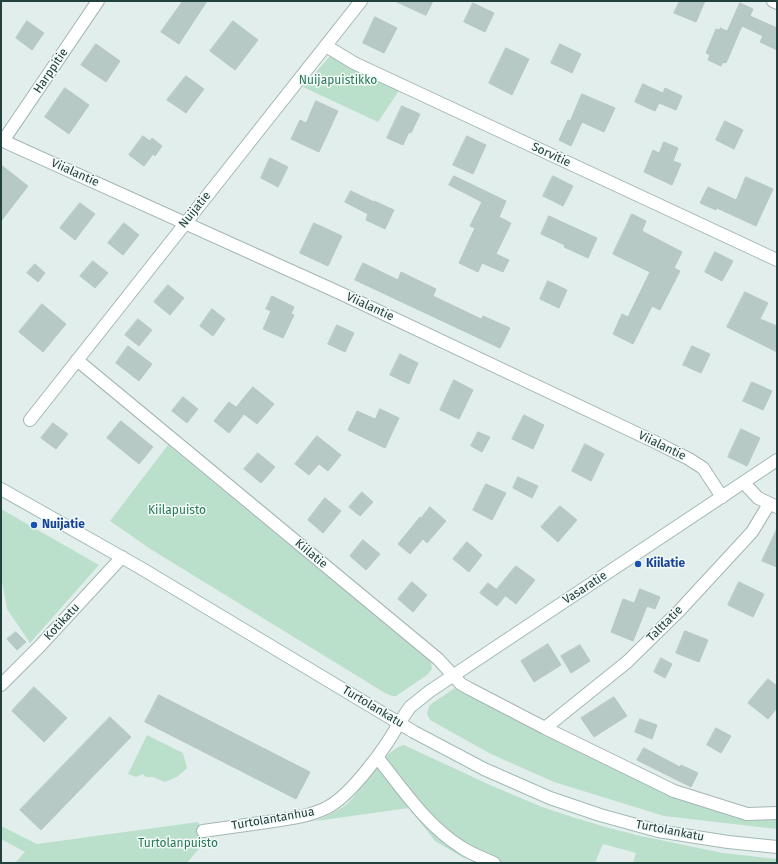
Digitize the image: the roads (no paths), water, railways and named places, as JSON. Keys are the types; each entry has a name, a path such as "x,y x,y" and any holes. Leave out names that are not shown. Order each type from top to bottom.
{"street":[{"name":"Harppitie","path":"2,140 98,1"},
{"name":"Nuijatie","path":"30,420 361,1"},
{"path":"773,1 777,3"},
{"name":"Sorvitie","path":"326,46 360,66 777,260"},
{"name":"Viialantie","path":"2,140 340,293 689,459 703,468 722,497"},
{"name":"Kiilatie","path":"77,360 438,659 461,684 545,728 674,791 747,814 777,814"},
{"name":"Vasaratie","path":"399,723 413,703 453,675 777,460"},
{"path":"744,483 758,498 773,505"},
{"name":"Turtolankatu","path":"1,489 122,558 399,723 484,769 550,798 600,815 658,831 721,841 777,847"},
{"name":"Talttatie","path":"545,728 627,662 679,611 752,532 773,505"},
{"name":"Kotikatu","path":"1,685 39,647 122,558"},
{"name":"Turtolantanhua","path":"203,831 288,819 309,815 328,808 345,795 377,757 388,743 399,723"},
{"path":"377,757 436,828 460,847 494,863"}],"place":[{"name":"Nuijatie","path":"34,525"},
{"name":"Kiilatie","path":"638,564"}],"park label":[{"name":"Nuijapuistikko","path":"338,81"},
{"name":"Kiilapuisto","path":"177,511"},
{"name":"Turtolanpuisto","path":"178,844"}]}
